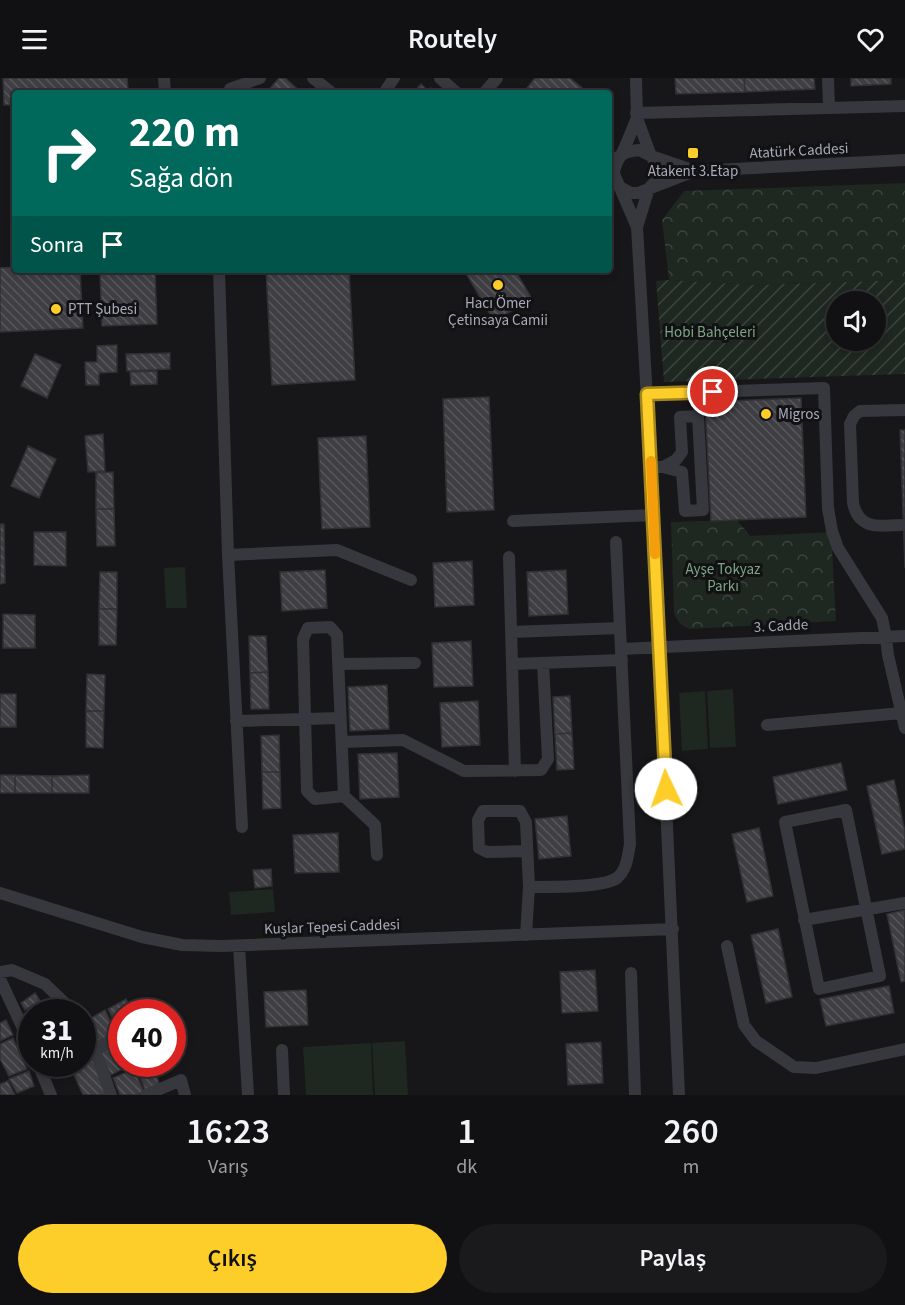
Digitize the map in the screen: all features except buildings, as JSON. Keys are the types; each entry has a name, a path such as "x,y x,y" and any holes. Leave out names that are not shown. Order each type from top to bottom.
{"street":[{"path":"230,89 260,78"},
{"path":"313,78 328,90"},
{"path":"440,78 454,90"},
{"path":"487,90 497,78"},
{"path":"636,78 637,116 657,169 657,176 649,188 637,227 647,394 657,467 653,515 680,1095"},
{"path":"828,78 829,107"},
{"path":"637,116 829,107 905,106"},
{"path":"637,116 614,167 616,181 614,185 637,227"},
{"path":"612,159 633,150 639,150 695,171"},
{"name":"Atatürk Caddesi","path":"695,171 905,160"},
{"path":"614,185 638,193 695,171"},
{"path":"219,273 228,555 242,827"},
{"path":"647,394 824,388 828,508 832,531 838,548 882,618 905,728"},
{"path":"901,525 872,526 861,519 854,509 850,424 860,411 905,410"},
{"path":"698,416 703,510 685,511 682,472 657,467 676,460 682,452 680,417 698,416"},
{"path":"513,521 653,515"},
{"path":"529,887 598,885 617,878 626,865 630,844 616,542"},
{"path":"228,555 337,550 411,580"},
{"path":"509,557 515,771"},
{"path":"344,796 315,799 307,791 303,639 308,628 330,627 337,635 344,796 375,825 377,855"},
{"path":"511,632 620,628"},
{"name":"3. Cadde","path":"512,664 543,663 622,654 658,647 905,636"},
{"path":"338,664 416,663"},
{"path":"342,742 403,740 464,771 541,770 548,759 543,663"},
{"path":"767,725 902,713"},
{"path":"236,722 340,718"},
{"path":"846,810 866,909 880,976 819,989 785,822 846,810"},
{"path":"526,935 529,887 528,851 526,822 520,811 483,811 478,820 479,848 487,852 528,851"},
{"name":"Kuşlar Tepesi Caddesi","path":"0,893 142,938 182,945 239,946 673,929"},
{"path":"804,920 905,903"},
{"path":"239,946 248,1095"},
{"path":"727,946 744,1025 756,1041 794,1067 816,1068 905,1049"},
{"path":"0,972 12,970 45,984 61,999"},
{"path":"631,973 635,1095"},
{"path":"0,979 18,1018"},
{"path":"282,1050 284,1095"},
{"path":"96,1053 111,1095"},
{"path":"44,1077 51,1095"},
{"path":"146,1095 181,1080 185,1095"}],"green space":[{"path":"905,183 905,280 753,285 669,280 662,220 684,191"},
{"name":"Hobi Bahçeleri","path":"905,280 905,374 664,382 656,281 753,285"},
{"name":"Ayşe Tokyaz Parkı","path":"737,520 750,536 831,532 836,621 689,629 680,624 674,614 671,522"},
{"path":"185,567 187,608 166,608 164,568"},
{"path":"733,689 736,747 710,748 707,691"},
{"path":"705,691 708,749 682,751 679,693"},
{"path":"273,889 275,912 231,915 229,892"},
{"path":"405,1041 408,1095 375,1095 372,1043"},
{"path":"371,1043 373,1095 306,1095 303,1047"}],"slow traffic":[{"path":"651,461 655,554"}],"place":[{"name":"Atakent 3.Etap","path":"693,153"},
{"name":"Hacı Ömer Çetinsaya Camii","path":"498,285"},
{"name":"PTT Şubesi","path":"56,309"},
{"name":"Migros","path":"766,414"}],"route":[{"path":"666,789 647,394 713,392"}]}
